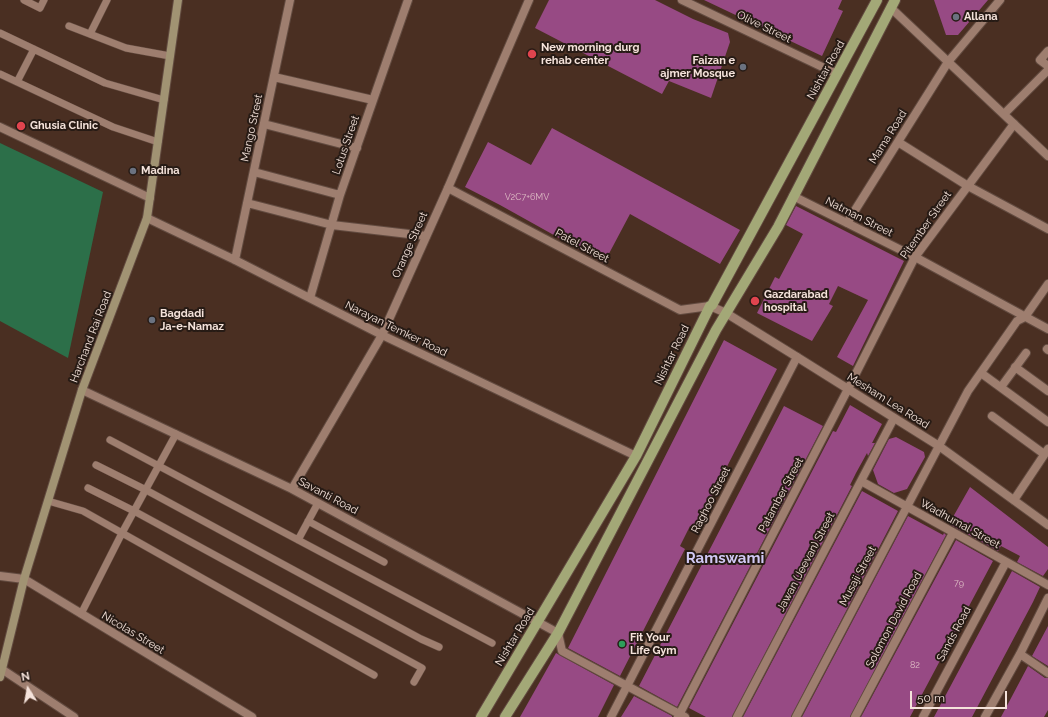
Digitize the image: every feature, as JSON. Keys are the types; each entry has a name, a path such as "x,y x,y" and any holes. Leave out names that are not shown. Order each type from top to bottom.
{"main road":[{"name":"Harchand Rai Road","path":"0,677 24,580 82,390 147,218 178,0"},
{"name":"Nishtar Road","path":"481,717 636,456 710,306 712,305 878,0"},
{"path":"505,717 558,633 712,337 778,227 893,4"}],"street":[{"name":"Mango Street","path":"235,260 290,0"},
{"name":"Lotus Street","path":"310,298 340,195 408,0"},
{"name":"Orange Street","path":"292,489 382,335 448,188 529,0"},
{"name":"Olive Street","path":"682,0 837,74"},
{"name":"Mama Road","path":"847,223 948,62 1000,0"},
{"path":"893,4 948,62 1048,156"},
{"path":"1048,51 1040,60 1048,66"},
{"path":"1004,114 1048,70"},
{"path":"274,77 373,100"},
{"path":"264,124 357,148"},
{"name":"Pitember Street","path":"848,389 915,257 1014,124"},
{"path":"0,126 150,198"},
{"path":"898,142 968,186 1048,229"},
{"path":"254,172 340,195"},
{"name":"Patel Street","path":"448,188 680,310 710,306"},
{"name":"Natman Street","path":"793,196 915,257 1048,329"},
{"path":"247,203 332,224 426,236"},
{"name":"Narayan Temker Road","path":"147,218 235,260 382,335 636,456"},
{"name":"Musaji Street","path":"796,717 968,391 1017,321 1024,317 1048,284"},
{"name":"Mesham Lea Road","path":"710,306 797,357 939,446 1048,525"},
{"path":"1000,387 1026,353"},
{"name":"Raghoo Street","path":"611,717 797,357"},
{"path":"1015,367 1048,391"},
{"path":"981,372 1048,422"},
{"name":"Patamber Street","path":"681,716 848,389"},
{"name":"Savanti Road","path":"82,390 292,489 558,633"},
{"path":"992,416 1046,452 1014,500"},
{"name":"Jawan (Jeevan) Street","path":"737,717 894,418"},
{"name":"Wadhumal Street","path":"860,481 1048,585"},
{"name":"Solomon David Road","path":"855,717 953,532"},
{"name":"Sands Road","path":"923,717 1006,562"},
{"name":"Nicolas Street","path":"0,576 24,580 252,717"},
{"path":"985,717 1045,612 1048,598"},
{"path":"558,633 562,651 681,716"},
{"path":"1020,654 1048,673"},
{"path":"1,668 74,717"}],"lane":[{"path":"24,0 40,8 44,0"},
{"path":"90,34 107,0"},
{"path":"69,26 126,48 170,56"},
{"path":"0,33 105,83 164,100"},
{"path":"17,82 34,49"},
{"path":"0,74 113,127 158,142"},
{"path":"81,614 122,533 176,434"},
{"path":"110,440 492,643"},
{"path":"96,465 146,490 421,639 439,647"},
{"path":"88,488 134,511 422,668 414,682"},
{"path":"48,501 83,511 374,676"},
{"path":"298,540 318,503"},
{"path":"308,521 384,562"}],"green space":[{"path":"0,143 103,192 68,358 0,321"}],"building":[{"path":"549,0 655,0 693,19 728,33 730,42 711,98 669,81 662,94 535,28"},
{"path":"704,0 842,0 838,9 843,11 822,56"},
{"name":"Allana","path":"934,0 988,0 958,35 946,35"},
{"path":"552,128 740,230 720,264 630,214 604,263 465,187 488,142 531,165"},
{"path":"796,206 904,261 853,366 837,357 868,300 838,286 829,304 833,306 812,341 757,313 775,277 779,279 803,234 786,225"},
{"path":"724,340 777,369 695,529 690,526 680,546 685,549 620,676 568,648"},
{"path":"850,405 882,424 872,443 875,443 868,456 867,453 856,473 850,485 852,486 732,717 706,717 689,708 833,431 836,432"},
{"path":"784,406 823,426 677,707 639,686"},
{"path":"896,437 924,452 925,457 907,489 894,493 878,484 873,470 889,439"},
{"path":"970,487 1048,547 1048,569 1043,576 1017,562 1020,556 1001,546 998,551 949,524"},
{"path":"862,491 898,511 791,717 743,717"},
{"path":"908,516 943,535 944,533 946,535 850,717 802,717"},
{"path":"956,540 993,561 910,717 861,717"},
{"path":"1012,571 1040,587 972,717 934,717"},
{"path":"1048,626 1048,666 1032,656"},
{"path":"556,653 614,685 598,717 520,717"},
{"path":"1028,666 1045,678 1048,678 1048,710 1044,717 1001,717"},
{"path":"634,696 672,716 672,717 621,717"}],"place":[{"name":"Allana","path":"956,17"},
{"name":"New morning durg rehab center","path":"532,54"},
{"name":"Faizan e ajmer Mosque","path":"743,67"},
{"name":"Ghusia Clinic","path":"21,126"},
{"name":"Madina","path":"133,171"},
{"name":"Gazdarabad hospital","path":"755,301"},
{"name":"Bagdadi Ja-e-Namaz","path":"152,320"},
{"name":"Fit Your Life Gym","path":"622,644"}],"district":[{"name":"Ramswami","path":"725,558"}]}
